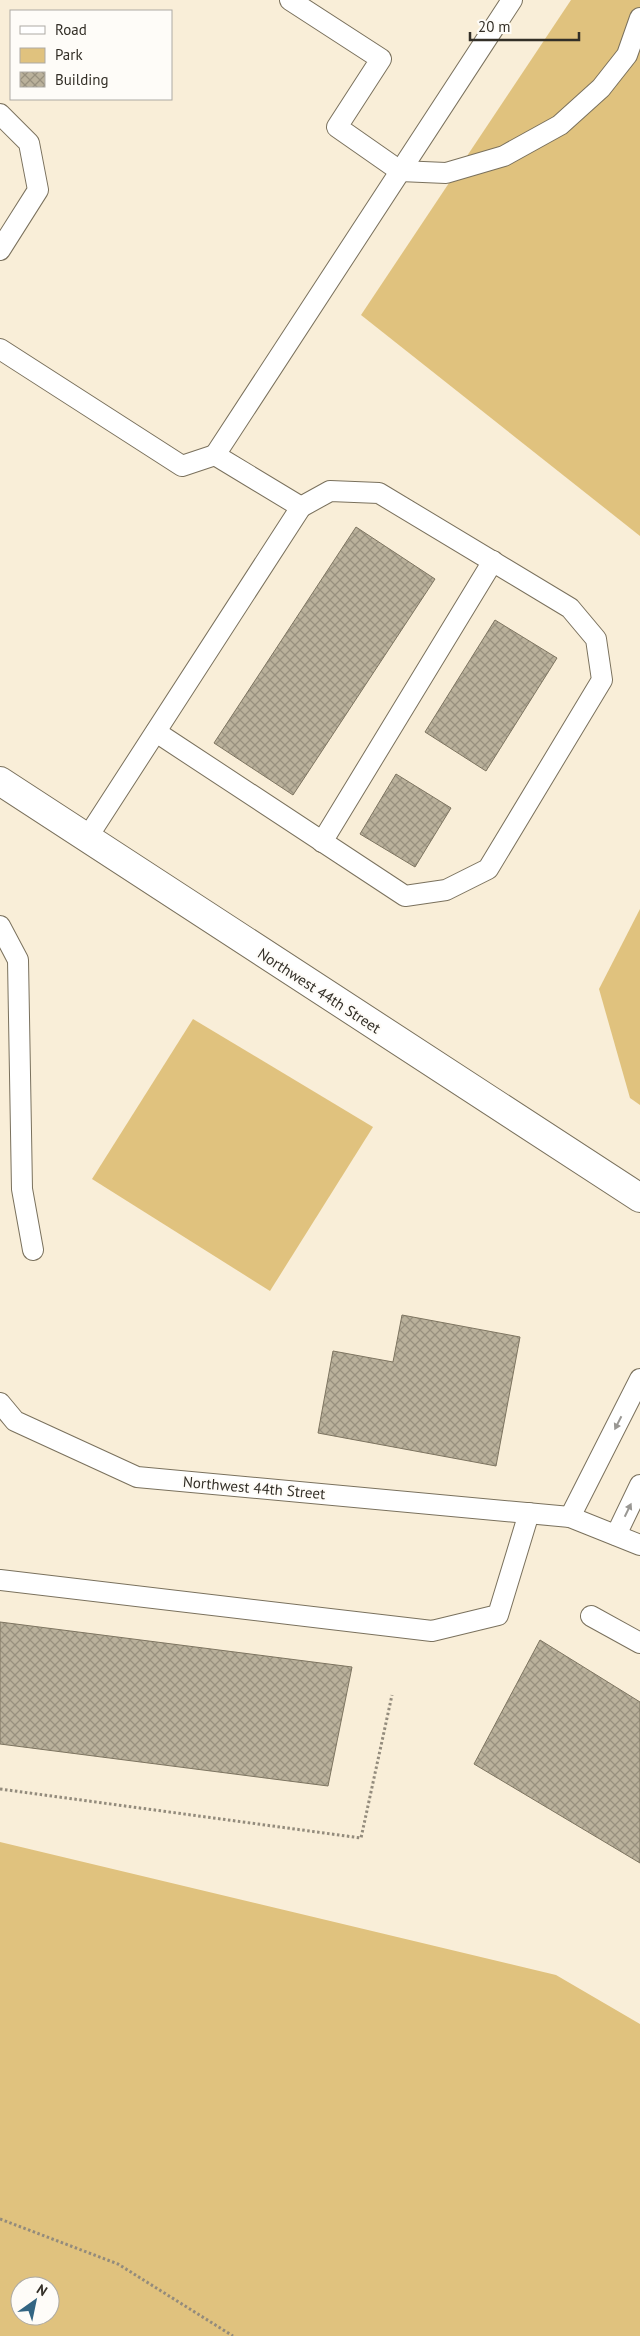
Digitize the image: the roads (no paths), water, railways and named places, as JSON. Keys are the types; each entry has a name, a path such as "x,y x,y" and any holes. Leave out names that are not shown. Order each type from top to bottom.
{"street":[{"name":"Northwest 44th Street","path":"0,781 640,1198"}],"lane":[{"path":"290,0 381,59 337,127 400,171 446,173 504,156 560,125 601,88 627,55 640,18"},
{"path":"0,349 182,466 215,455 512,0"},
{"path":"0,114 29,143 38,190 0,250"},
{"path":"215,455 300,507"},
{"path":"87,838 300,507 330,491 378,493 570,608 596,639 602,680 488,869 446,890 405,896 156,732"},
{"path":"322,842 493,561"},
{"path":"0,926 18,960 22,1189 33,1250"},
{"path":"570,1517 640,1379"},
{"name":"Northwest 44th Street","path":"0,1403 14,1421 137,1477 570,1517 640,1544"},
{"path":"616,1535 640,1485"},
{"path":"0,1580 432,1631 498,1615 529,1513"},
{"path":"591,1616 640,1643"}]}
